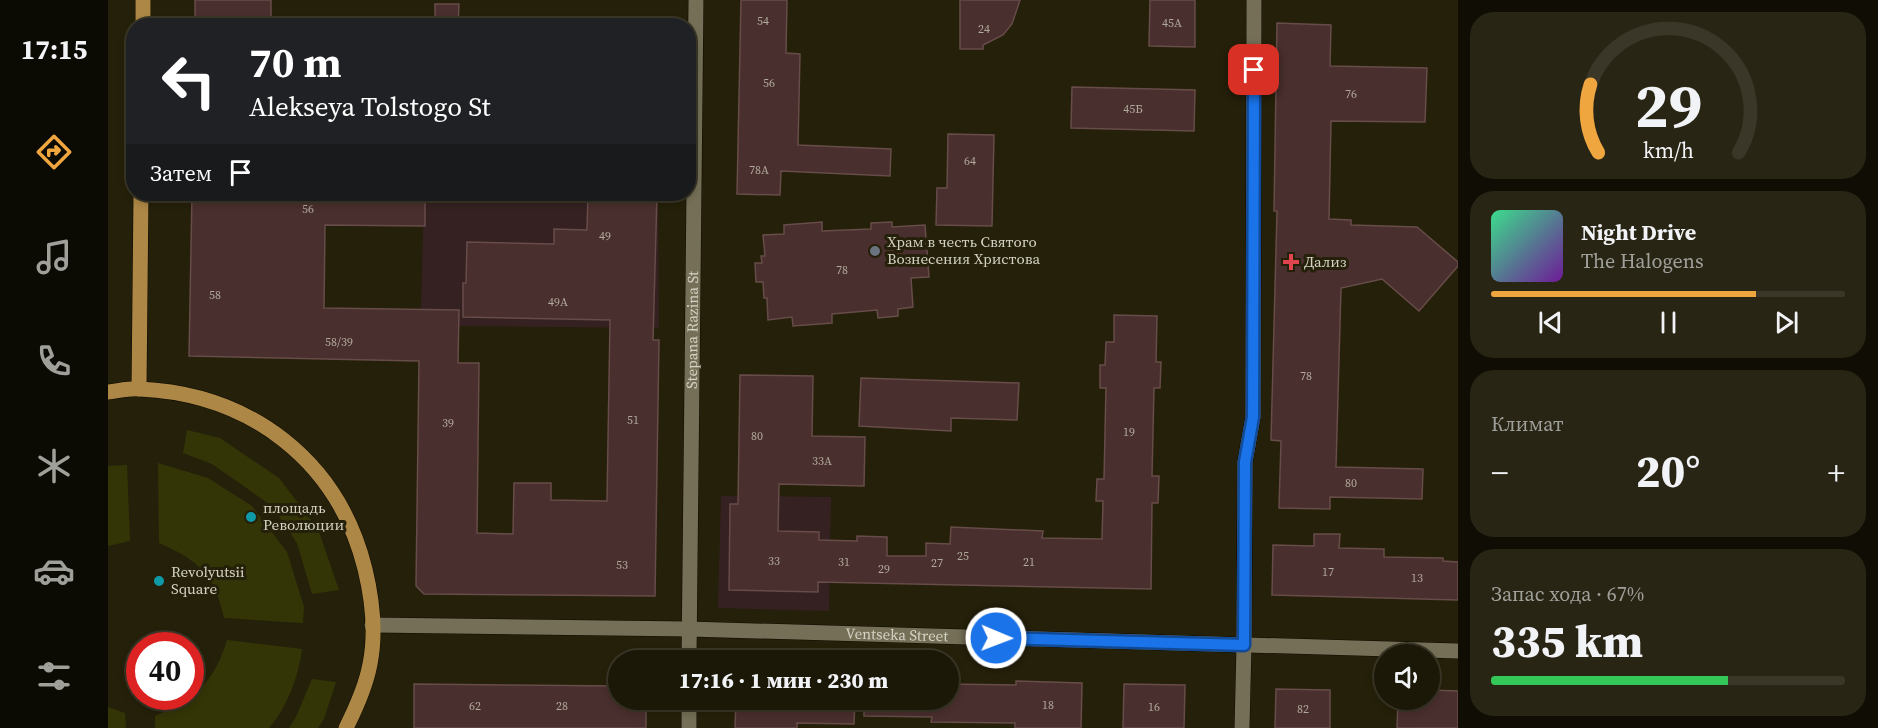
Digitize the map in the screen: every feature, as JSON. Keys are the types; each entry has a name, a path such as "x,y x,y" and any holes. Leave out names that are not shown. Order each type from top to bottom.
{"main road":[{"path":"143,0 143,18"},
{"path":"139,389 141,201"},
{"path":"108,392 139,389 218,402 257,420 285,440 310,465 348,518 360,549 370,590 372,625 370,663 364,688 346,728"}],"street":[{"name":"Stepana Razina St","path":"696,0 696,18"},
{"path":"1242,728 1245,462 1253,417 1254,0"},
{"name":"Stepana Razina St","path":"689,650 694,201"},
{"name":"Ventseka Street","path":"372,625 689,630 1458,651"},
{"path":"689,710 689,728"}],"shaded area":[{"path":"424,201 658,201 659,328 459,326 421,309"},
{"path":"187,430 220,438 279,478 318,529 339,590 312,594 297,543 272,506 212,464 183,453"},
{"path":"158,463 208,478 252,506 287,552 304,607 303,623 224,618 216,591 203,571 173,549 159,543"},
{"path":"127,465 130,541 108,546 108,466"},
{"path":"721,496 831,497 829,611 718,608"},
{"path":"227,640 302,649 291,691 269,728 155,728 155,716 167,710 204,710 204,684 222,655"},
{"path":"312,679 336,682 324,719 318,728 289,728 296,717"},
{"path":"108,707 125,713 126,728 108,728"}],"building":[{"path":"195,0 271,0 271,18 195,18"},
{"path":"741,0 787,0 786,53 800,54 798,145 891,149 890,176 781,171 780,195 737,194"},
{"path":"960,0 1020,0 1012,24 1003,35 983,45 983,49 960,49"},
{"path":"1150,0 1195,0 1195,47 1149,46"},
{"path":"435,4 459,4 458,18 435,18"},
{"path":"1277,23 1331,25 1330,66 1427,68 1425,122 1331,121 1329,219 1351,220 1351,225 1417,227 1458,262 1458,266 1419,311 1382,279 1341,288 1336,467 1423,469 1422,499 1330,497 1330,509 1279,508 1281,441 1271,440 1277,211 1274,211"},
{"path":"1072,87 1195,90 1194,131 1071,128"},
{"path":"948,134 994,135 992,226 936,225 937,188 947,188"},
{"path":"192,201 425,201 425,226 325,225 324,308 459,310 458,363 479,363 477,533 513,534 514,483 551,483 551,500 607,501 610,320 463,317 463,283 466,283 467,242 554,244 554,229 587,230 588,201 657,201 653,340 659,340 655,596 424,594 416,586 419,361 189,356"},
{"path":"822,222 822,231 871,229 871,223 892,222 892,227 925,225 929,277 911,278 913,307 898,309 898,316 878,318 877,310 832,314 832,323 793,326 792,317 768,320 767,298 764,298 763,282 756,282 755,263 762,263 761,256 765,256 763,235 784,234 784,225"},
{"path":"1114,315 1157,316 1156,362 1161,362 1160,388 1154,388 1152,476 1159,476 1158,503 1152,503 1151,589 818,582 818,592 729,590 730,504 738,504 740,375 813,376 812,436 865,437 864,486 779,484 778,531 819,532 819,540 857,541 857,536 887,537 887,556 926,556 926,543 950,544 951,527 1043,531 1042,538 1102,539 1103,501 1096,501 1097,479 1104,479 1106,388 1100,388 1100,365 1105,365 1106,342 1114,342"},
{"path":"861,378 1019,383 1017,420 951,418 951,431 859,426"},
{"path":"1314,534 1340,534 1339,548 1384,549 1384,557 1443,558 1443,561 1458,562 1458,600 1272,595 1273,545 1314,546"},
{"path":"1016,681 1082,683 1081,728 1015,728 1015,723 931,722 932,717 864,716 864,710 959,710 959,684 1016,685"},
{"path":"414,684 608,686 608,710 646,710 646,728 414,728"},
{"path":"1124,684 1185,685 1184,728 1123,728"},
{"path":"1276,689 1330,690 1330,728 1275,728"},
{"path":"1440,690 1458,691 1458,728 1397,728 1398,710 1440,710"},
{"path":"736,710 855,710 854,724 797,723 797,728 735,728"}],"place":[{"name":"Храм в честь Святого Вознесения Христова","path":"875,251"},
{"name":"Дализ","path":"1291,262"},
{"name":"площадь Революции","path":"251,517"},
{"name":"Revolyutsii Square","path":"159,581"}],"route":[{"path":"996,638 1244,645 1245,462 1253,417 1254,70"}]}
